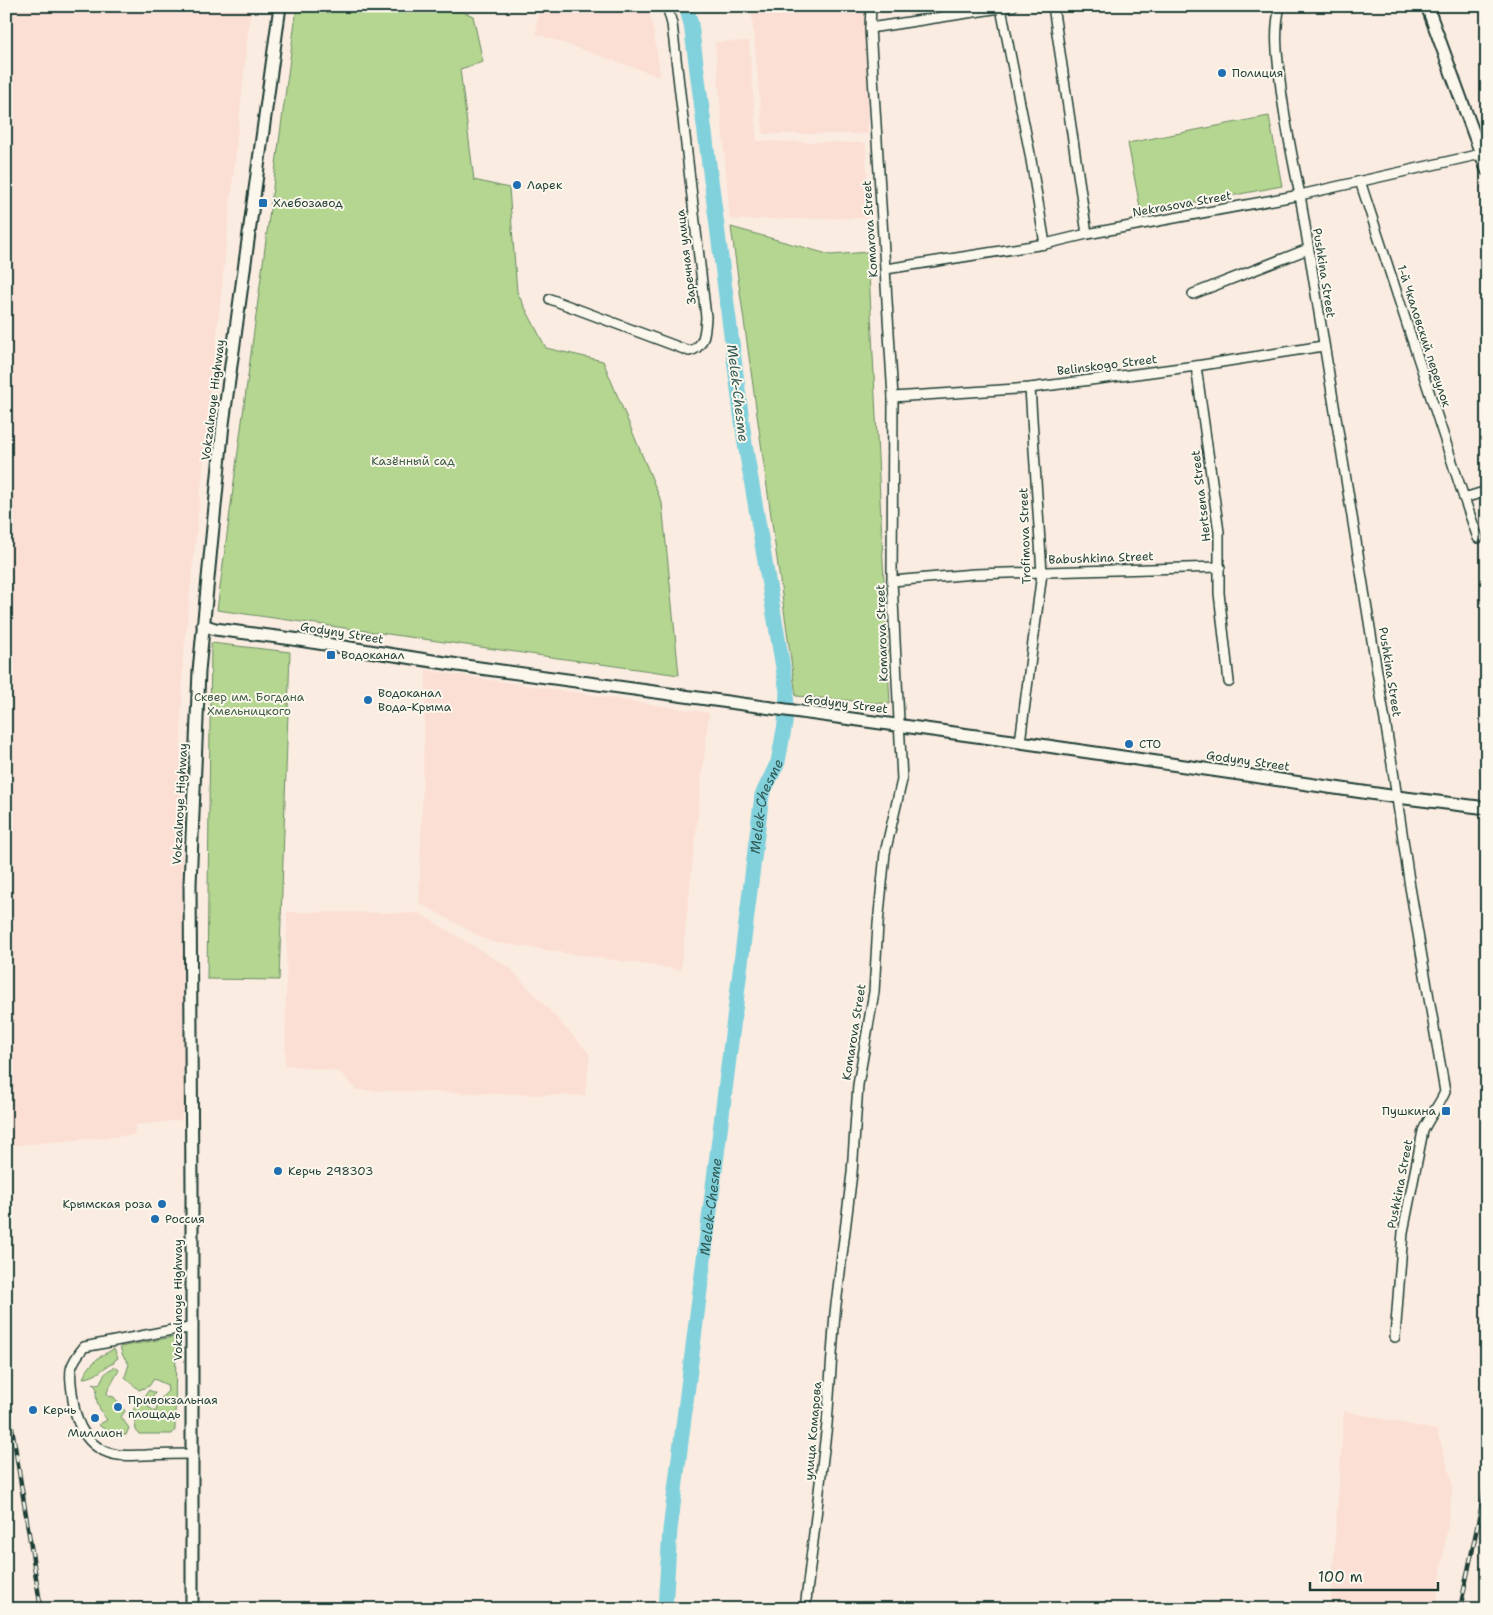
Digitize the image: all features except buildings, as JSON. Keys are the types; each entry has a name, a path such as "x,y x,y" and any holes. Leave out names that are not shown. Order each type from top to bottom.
{"main road":[{"name":"Vokzalnoye Highway","path":"192,1609 190,884 199,671 223,424 280,6"},
{"path":"1428,6 1485,153"},
{"path":"1433,6 1485,153 1487,170"},
{"name":"Godyny Street","path":"203,625 215,629 293,639 458,665 1487,808"}],"street":[{"name":"Заречная улица","path":"550,299 689,351 694,350 701,344 706,318 672,24 667,6"},
{"name":"Komarova Street","path":"805,1609 827,1424 835,1313 852,1173 858,1085 874,992 885,853 902,780 892,581 893,397 870,28 871,6"},
{"path":"870,28 1013,6"},
{"path":"1053,6 1086,234"},
{"name":"Pushkina Street","path":"1280,6 1276,22 1276,45 1284,115 1300,195 1323,346 1398,797 1410,887 1445,1092 1423,1132 1403,1232 1395,1338"},
{"path":"1001,8 1030,154 1045,244"},
{"name":"Nekrasova Street","path":"886,269 1045,244 1086,234 1300,195 1485,153"},
{"name":"1-й Чкаловский переулок","path":"1360,182 1478,538"},
{"path":"1193,294 1308,249"},
{"name":"Belinskogo Street","path":"893,397 1030,388 1196,366 1323,346"},
{"name":"Hertsena Street","path":"1196,366 1220,532 1218,593 1229,682"},
{"name":"Trofimova Street","path":"1020,742 1042,573 1030,388"},
{"path":"1464,498 1487,492"},
{"name":"Babushkina Street","path":"892,581 974,574 1220,566"},
{"path":"192,1328 84,1347 75,1357 70,1369 75,1415 83,1432 92,1444 99,1449 118,1455 192,1454"}],"shaded area":[{"path":"6,6 251,6 183,662 181,734 184,1109 181,1120 136,1125 134,1135 6,1146"},
{"path":"539,6 649,6 661,77 536,34"},
{"path":"751,6 868,6 868,134 763,134"},
{"path":"749,41 757,141 866,143 868,218 730,220 715,42"},
{"name":"Водоканал","path":"426,670 709,713 681,970 490,942 419,903"},
{"path":"287,912 419,913 510,968 590,1054 585,1096 356,1090 340,1072 285,1065"},
{"path":"1344,1411 1437,1430 1453,1485 1436,1609 1330,1609"}],"green space":[{"name":"Казённый сад","path":"297,6 450,6 473,16 483,62 460,69 474,180 509,188 517,292 546,348 603,361 662,503 679,675 217,610"},
{"path":"1269,116 1282,186 1141,213 1128,143"},
{"path":"731,227 831,255 868,252 890,704 796,696"},
{"name":"Сквер им. Богдана Хмельницкого","path":"211,643 290,652 279,980 207,979"},
{"path":"173,1337 176,1339 175,1430 172,1434 139,1434 136,1430 133,1410 149,1390 155,1393 147,1406 156,1412 158,1401 168,1391 167,1385 154,1379 149,1386 139,1390 125,1377 129,1364 123,1356 120,1347"},
{"path":"114,1349 118,1358 114,1363 93,1376 83,1378 96,1360"},
{"path":"117,1367 119,1370 107,1392 108,1396 114,1397 125,1411 121,1417 129,1428 126,1435 116,1435 98,1425 107,1420 98,1405 96,1398 97,1389 93,1383 99,1385 108,1371"}],"waterway":[{"name":"Melek-Chesme","path":"665,1609 670,1530 762,795 778,762 785,724 787,691 745,444 691,24 686,6"}],"railway":[{"path":"6,1390 41,1609"},
{"path":"1460,1609 1487,1480"}],"place":[{"name":"Полиция","path":"1222,73"},
{"name":"Ларек","path":"517,185"},
{"name":"Хлебозавод","path":"263,203"},
{"name":"Водоканал","path":"331,655"},
{"name":"Водоканал Вода-Крыма","path":"368,700"},
{"name":"СТО","path":"1129,744"},
{"name":"Пушкина","path":"1446,1111"},
{"name":"Керчь 298303","path":"278,1171"},
{"name":"Крымская роза","path":"162,1204"},
{"name":"Россия","path":"155,1219"},
{"name":"Привокзальная площадь","path":"118,1407"},
{"name":"Керчь","path":"33,1410"},
{"name":"Миллион","path":"95,1418"}]}
